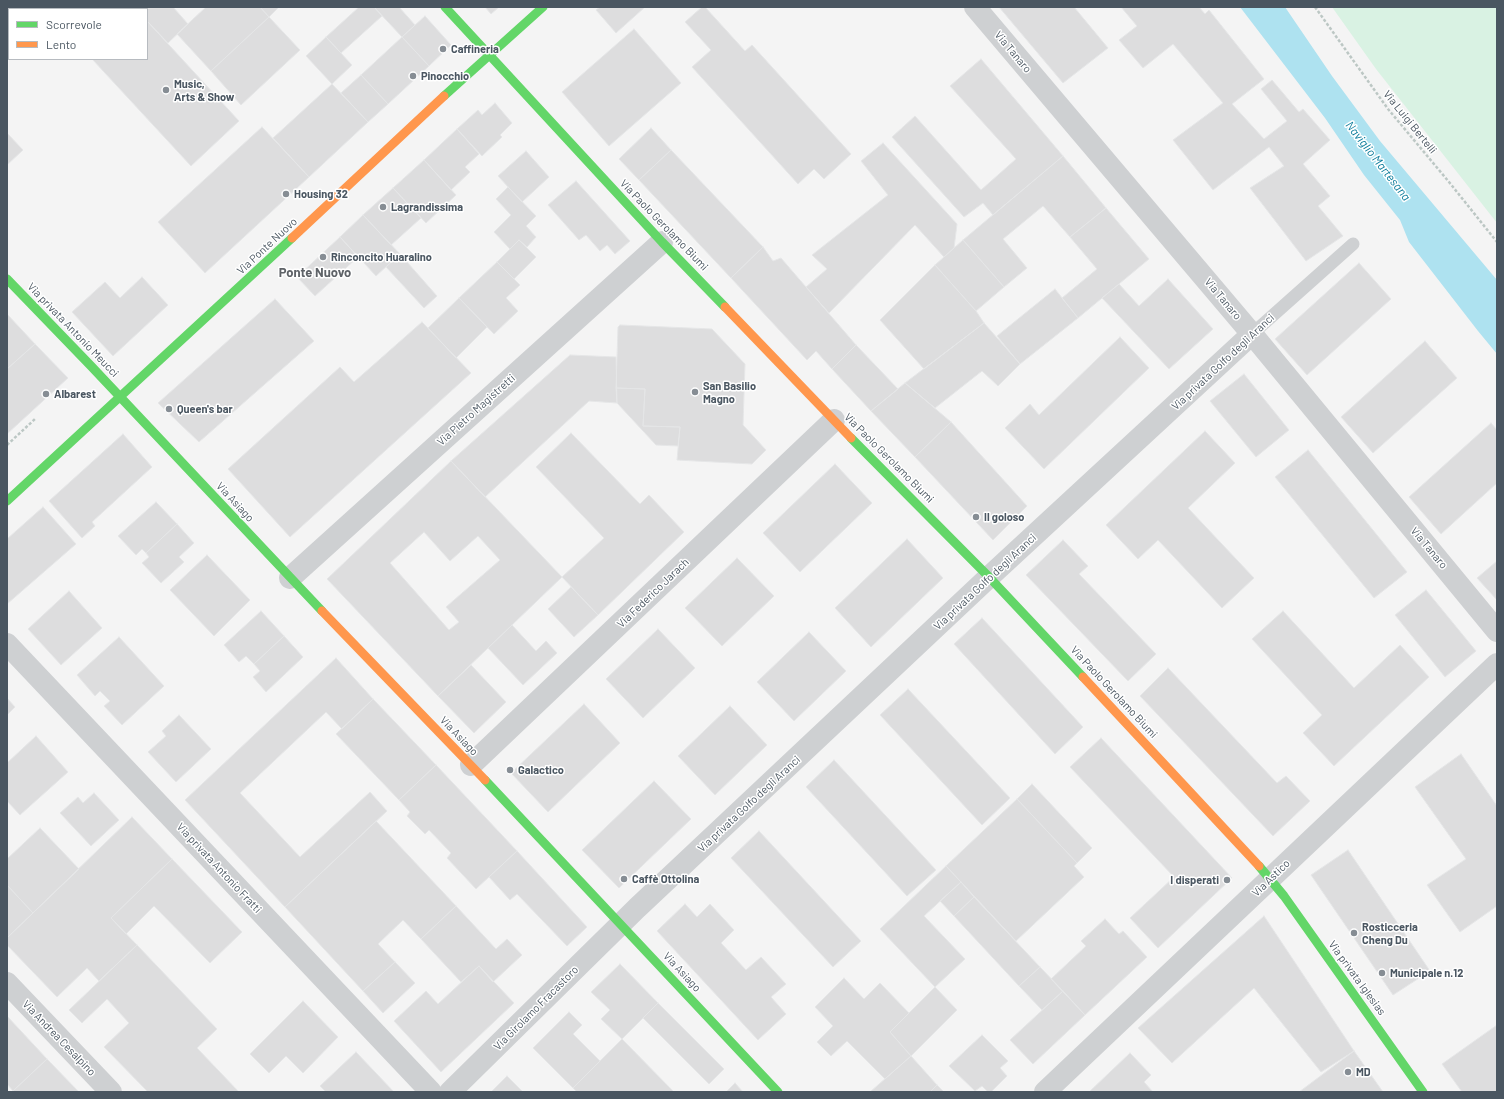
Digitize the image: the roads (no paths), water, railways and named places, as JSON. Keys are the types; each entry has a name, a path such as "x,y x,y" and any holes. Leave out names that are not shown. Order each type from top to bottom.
{"street":[{"name":"Via Paolo Gerolamo Biumi","path":"445,7 662,242 834,420 989,577 1253,858 1270,879"},
{"name":"Via Ponte Nuovo","path":"7,501 120,398 467,75 543,7"},
{"name":"Via Tanaro","path":"975,7 1252,334 1497,631"},
{"name":"Via Pietro Magistretti","path":"290,578 662,242"},
{"name":"Via privata Antonio Meucci","path":"7,279 120,398"},
{"name":"Via privata Golfo degli Aranci","path":"621,924 989,577 1252,334"},
{"name":"Via Asiago","path":"120,398 290,578 471,765 778,1092"},
{"name":"Via Federico Jarach","path":"471,765 834,420"},
{"name":"Via privata Antonio Fratti","path":"7,644 431,1092"},
{"name":"Via Astico","path":"1044,1092 1497,664"},
{"name":"Via privata Iglesias","path":"1270,879 1284,896 1423,1092"},
{"name":"Via Girolamo Fracastoro","path":"450,1092 621,924"},
{"name":"Via Andrea Cesalpino","path":"7,984 111,1092"}],"lane":[{"name":"Via privata Golfo degli Aranci","path":"1252,334 1353,244"}],"water":[{"name":"Naviglio Martesana","path":"1240,7 1285,7 1332,76 1380,141 1497,280 1497,354 1409,242 1400,220 1364,175 1325,118"}],"place":[{"name":"Caffineria","path":"443,49"},
{"name":"Pinocchio","path":"413,76"},
{"name":"Music, Arts & Show","path":"166,90"},
{"name":"Housing 32","path":"286,194"},
{"name":"Lagrandissima","path":"383,207"},
{"name":"Rinconcito Huaralino","path":"323,257"},
{"name":"San Basilio Magno","path":"695,392"},
{"name":"Albarest","path":"46,394"},
{"name":"Queen's bar","path":"169,409"},
{"name":"Il goloso","path":"976,517"},
{"name":"Galactico","path":"510,770"},
{"name":"Caffè Ottolina","path":"624,879"},
{"name":"I disperati","path":"1227,880"},
{"name":"Rosticceria Cheng Du","path":"1354,933"},
{"name":"Municipale n.12","path":"1382,973"},
{"name":"MD","path":"1348,1072"}],"district":[{"name":"Ponte Nuovo","path":"315,273"}]}
